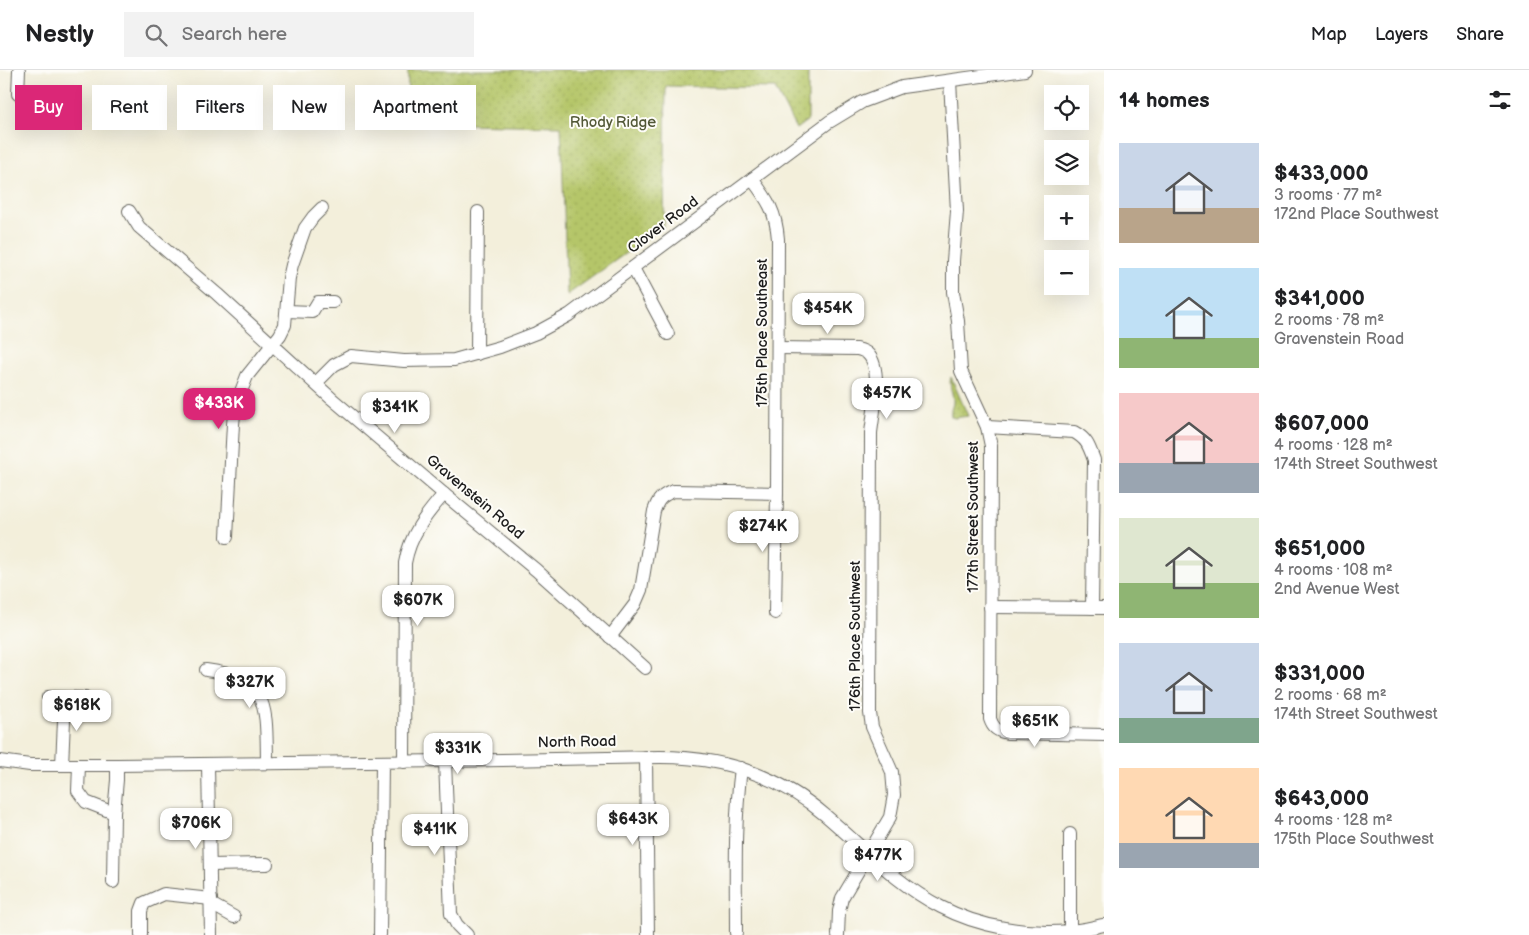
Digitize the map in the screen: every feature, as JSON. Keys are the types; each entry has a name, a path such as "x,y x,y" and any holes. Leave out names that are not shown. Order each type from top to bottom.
{"street":[{"path":"18,85 19,70"},
{"name":"Clover Road","path":"316,384 334,365 352,356 404,361 454,360 500,347 536,333 569,315 829,122 862,102 902,87 1025,70"},
{"name":"177th Street Southwest","path":"950,81 958,211 953,260 953,292 958,321 961,371 987,427 991,446 990,719 992,726 998,732 1104,735"},
{"name":"175th Place Southeast","path":"752,179 773,212 777,225 778,239 775,613"},
{"path":"227,537 236,406 247,376 280,335 285,325 292,265 306,228 322,208"},
{"name":"Gravenstein Road","path":"129,212 138,227 316,384 536,570 645,668"},
{"path":"477,354 478,212"},
{"path":"633,268 668,334"},
{"path":"287,311 312,312 318,302 333,302"},
{"name":"176th Place Southwest","path":"778,348 857,349 868,354 876,372 875,406 871,433 870,713 872,727 892,772 894,795 890,817 842,898 839,910 838,935"},
{"path":"987,427 1074,432 1084,437 1094,460 1098,608 990,607"},
{"path":"610,637 635,604 640,590 654,511 658,501 664,495 674,491 777,493"},
{"path":"404,762 405,563 408,550 419,525 444,494"},
{"path":"206,670 239,678 258,693 266,714 267,764"},
{"path":"48,697 85,698"},
{"path":"62,765 65,698"},
{"path":"646,757 648,935"},
{"name":"North Road","path":"0,762 117,765 445,762 646,757 696,758 741,768 771,780 811,804 868,855 910,889 958,915 979,922 1031,933 1070,931 1104,925"},
{"path":"380,935 382,762"},
{"path":"445,762 451,914 457,925 467,935"},
{"path":"208,764 211,935"},
{"path":"79,765 78,791 86,802 114,813"},
{"path":"113,882 117,765"},
{"path":"736,933 736,839 741,768"},
{"path":"1070,834 1070,931"},
{"path":"210,865 268,864"},
{"path":"141,935 141,911 144,903 164,894 211,901 234,917"}],"green space":[{"name":"Rhody Ridge","path":"408,70 808,70 808,120 796,129 775,88 666,86 664,226 567,295 561,126 476,124 476,85 408,85"},
{"path":"951,377 968,416 954,418 951,416 953,400 950,384"}]}
